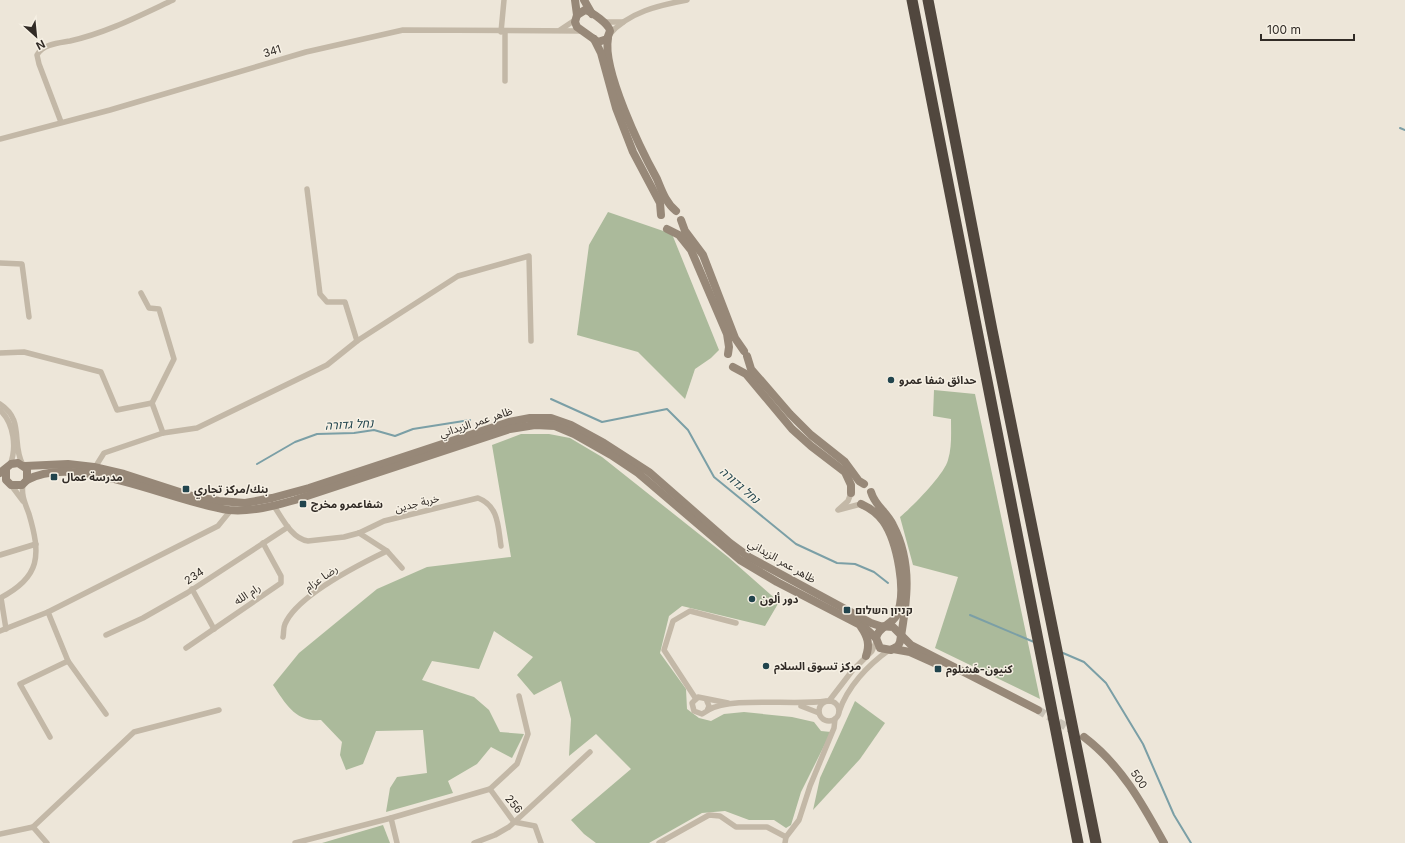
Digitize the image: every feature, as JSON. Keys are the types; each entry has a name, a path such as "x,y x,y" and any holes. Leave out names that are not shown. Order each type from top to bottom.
{"highway":[{"path":"912,0 1078,843"},
{"path":"928,0 1096,843"}],"main road":[{"path":"575,0 577,27 594,40 600,42 609,37"},
{"path":"584,0 592,14"},
{"path":"576,17 585,10 609,26 607,52 625,111 644,155 668,204 680,215 685,231 703,255 735,338 746,353 751,369 790,414 811,435 845,462 859,481 869,487 875,502 890,519 896,530 907,566 907,597 898,646 891,650"},
{"path":"594,40 601,53 616,108 633,152 660,203 662,224 667,229 679,235 691,250 727,334 729,347 728,363 746,374 802,439 842,469 850,481 853,499 872,510 883,521 894,547 899,567 900,593 898,612 894,619 879,631 876,640 880,648 910,652 996,689"},
{"path":"661,215 667,210 676,211"},
{"path":"667,229 677,227 681,220"},
{"path":"728,354 731,350 737,348 746,353"},
{"path":"734,368 743,366 747,362 746,353"},
{"name":"ظاهر عمر الزيداني","path":"25,482 38,475 53,472 93,471 124,474 192,496 219,501 245,503 272,498 309,488 509,422 530,418 551,418 571,425 627,456 660,481 730,544 749,557 870,623 885,626"},
{"name":"ظاهر عمر الزيداني","path":"24,466 68,464 198,504 231,510 243,510 274,506 510,429 535,425 555,426 574,434 630,467 740,560 765,575 858,624 876,640"},
{"path":"18,463 24,466 28,473 25,482 18,486 6,483 6,469 18,463"},
{"path":"851,493 855,486 864,484"},
{"path":"861,504 870,500 871,492"},
{"path":"858,624 868,639 868,650 866,656"},
{"path":"885,626 893,627 911,645 1038,710"},
{"name":"500","path":"1084,737 1119,769 1136,793 1164,843"}],"street":[{"path":"61,122 39,64 37,55 39,51 58,43 90,37 173,0"},
{"path":"504,0 503,32 505,81"},
{"path":"609,37 625,21 658,6 687,0"},
{"path":"558,31 576,17"},
{"path":"604,22 625,21"},
{"name":"341","path":"0,139 148,99 306,52 403,30 584,32"},
{"path":"307,189 320,294 327,302 345,302 357,341"},
{"path":"93,471 104,453 163,433 197,428 327,365 357,341 458,276 529,256 531,341"},
{"path":"0,263 22,264 29,317"},
{"path":"141,293 148,308 158,309 174,358 152,403 163,433"},
{"path":"0,353 24,352 101,372 117,410 152,403"},
{"path":"0,404 9,412 16,424 19,454 24,466"},
{"path":"0,410 8,420 12,431 14,455 6,469"},
{"path":"25,482 22,495 36,544 35,567 25,582 1,598 3,630 28,622 218,526 231,510"},
{"path":"6,483 26,505"},
{"path":"851,493 848,501 838,510 861,504"},
{"name":"خربة جدين","path":"274,506 288,527 303,540 308,541 344,537 359,533 384,521 478,498 486,501 493,508 501,546"},
{"name":"234","path":"106,635 143,618 192,589 288,527"},
{"path":"359,533 387,551 402,568"},
{"name":"رام الله","path":"186,648 281,583 281,576 263,543"},
{"path":"0,555 36,544"},
{"name":"رضا عزام","path":"283,637 285,624 295,611 316,591 357,565 387,551"},
{"path":"192,589 214,629"},
{"path":"48,612 68,661 106,714"},
{"path":"696,699 664,650 673,621 690,612 736,623"},
{"path":"819,713 820,707 828,701 874,647 876,640"},
{"path":"660,843 709,815 720,816 736,827 766,827 785,840 799,820 810,786 834,728 835,719 844,699 856,681 875,661 891,650"},
{"path":"50,737 20,684 68,661"},
{"path":"295,843 391,818 490,789 517,764 528,734 519,696"},
{"path":"731,703 708,710 702,714 694,711 692,706 696,699 701,697 731,703 795,704 828,701 836,704 839,712"},
{"path":"706,699 709,706 708,710"},
{"path":"795,704 810,708 819,713 826,720 835,719"},
{"path":"0,834 33,827 134,732 219,710"},
{"path":"474,843 496,835 509,827 590,752"},
{"name":"256","path":"490,789 514,822 535,826 541,843"},
{"path":"391,818 397,843"},
{"path":"33,827 47,843"}],"green space":[{"path":"608,212 672,234 719,350 711,358 695,369 685,399 638,352 577,335 589,245"},
{"path":"934,390 975,394 1040,699 935,648 958,577 913,565 900,517 934,482 948,460 951,445 951,419 933,416"},
{"path":"521,434 549,434 570,438 602,457 728,557 779,602 765,626 682,606 669,616 660,653 686,689 687,709 699,718 711,721 724,714 744,712 792,717 814,722 821,731 831,732 801,792 791,825 786,828 774,820 749,820 725,811 702,813 649,843 596,843 584,834 571,820 631,769 596,734 569,756 571,719 561,681 534,695 517,675 533,657 494,631 479,669 432,661 422,680 474,697 489,710 500,732 524,734 512,758 491,747 477,764 448,781 453,793 386,812 390,788 397,777 427,773 423,730 376,731 363,764 346,770 340,755 342,742 321,720 312,720 298,715 282,699 273,685 299,653 377,589 427,567 511,557 492,445"},
{"path":"855,701 885,723 860,759 813,810 820,778"},
{"path":"383,825 390,843 322,843"}],"waterway":[{"path":"1400,128 1405,130"},
{"name":"נחל גדורה","path":"551,399 602,422 667,409 688,430 714,477 796,544 837,563 855,564 874,572 888,583"},
{"name":"נחל גדורה","path":"257,464 295,442 317,434 354,433 374,430 395,436 413,429 470,420"},
{"path":"970,615 1034,642"},
{"path":"1063,653 1084,662 1106,683 1143,744 1174,815 1191,843"}],"tunnel":[{"path":"1038,710 1075,732"}],"place":[{"name":"حدائق شفا عمرو","path":"891,380"},
{"name":"مدرسة عمال","path":"54,477"},
{"name":"بنك/مركز تجاري","path":"186,489"},
{"name":"شفاعمرو مخرج","path":"303,504"},
{"name":"دور ألون","path":"752,599"},
{"name":"קניון השלום","path":"847,610"},
{"name":"مركز تسوق السلام","path":"766,666"},
{"name":"كنيون-هَشلوم","path":"938,669"}]}
